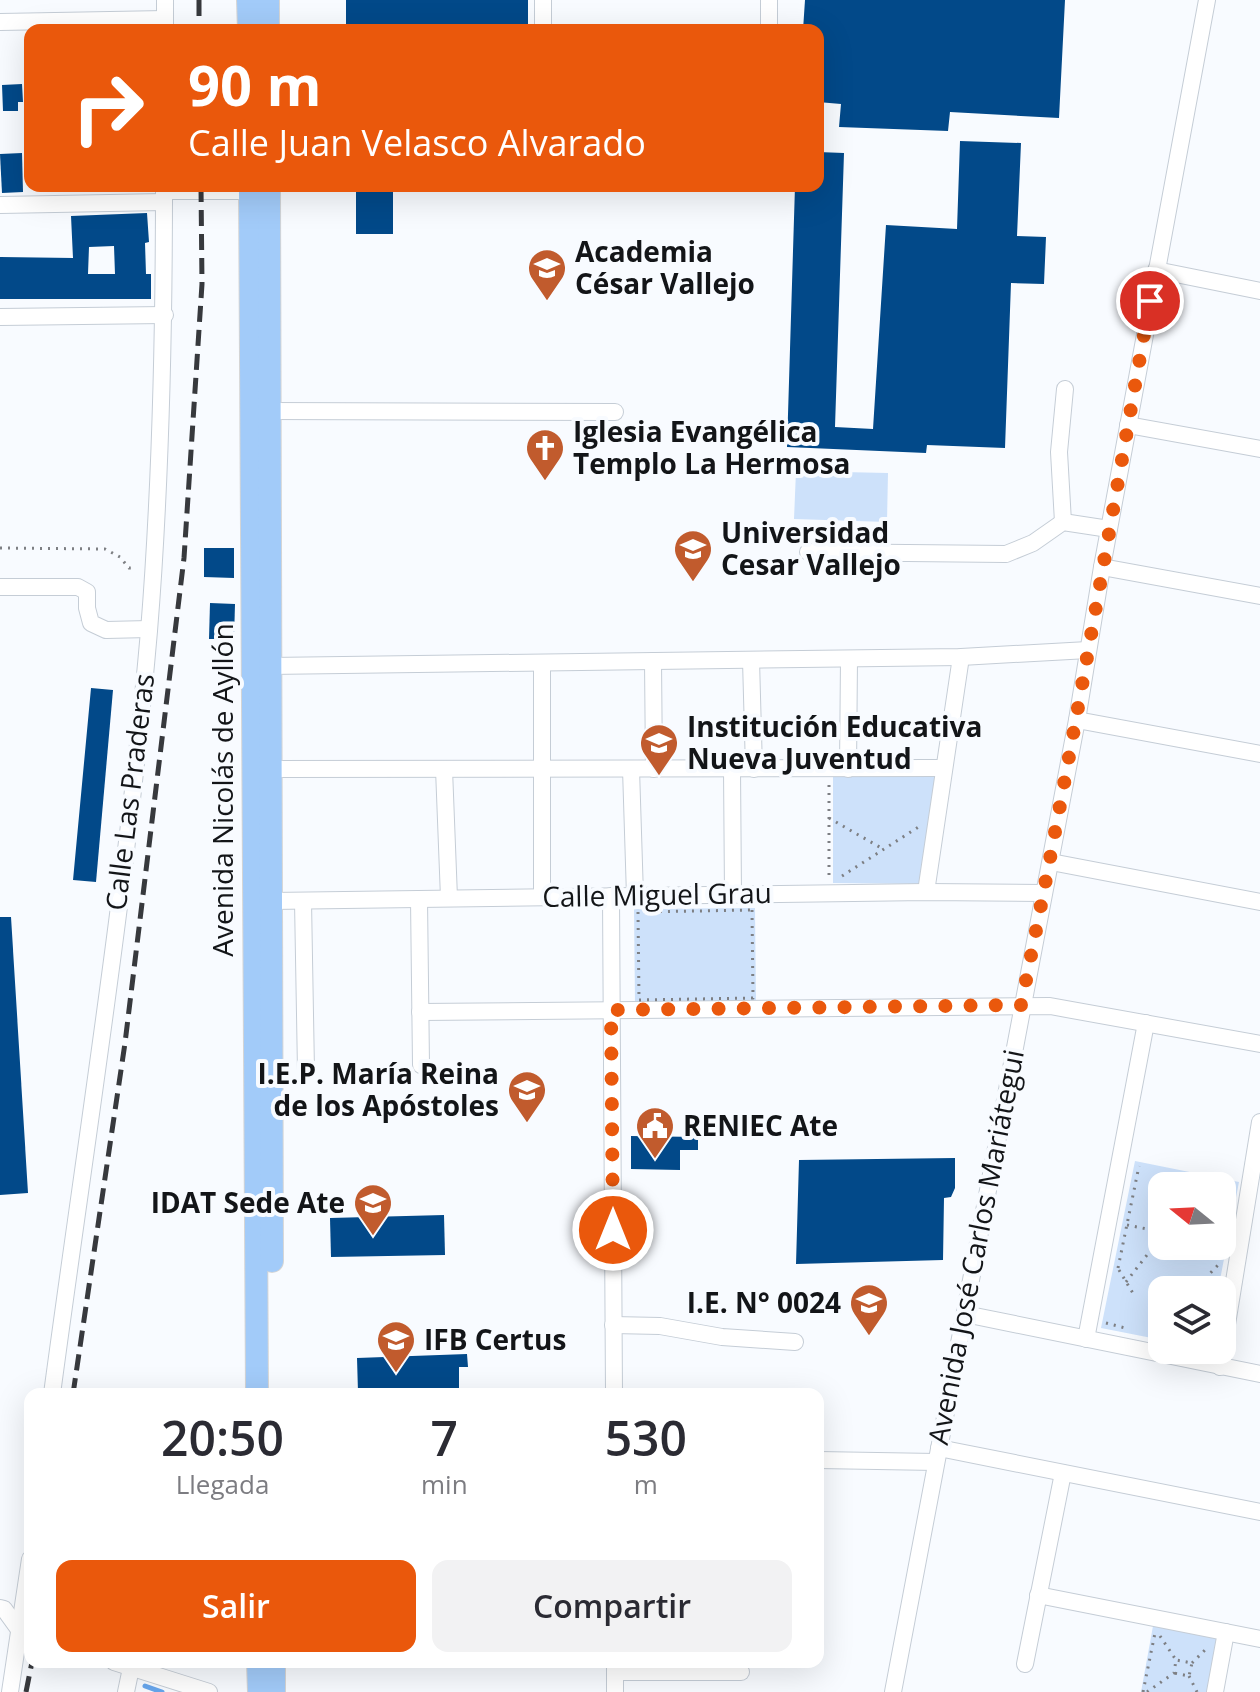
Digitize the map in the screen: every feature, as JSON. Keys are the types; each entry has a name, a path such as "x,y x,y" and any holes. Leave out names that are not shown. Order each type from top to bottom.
{"main road":[{"path":"248,0 249,24"},
{"path":"268,0 268,24"},
{"name":"Avenida Nicolás de Ayllón","path":"259,192 268,411 272,1388"},
{"name":"Avenida Nicolás de Ayllón","path":"257,1388 259,192"},
{"path":"258,1668 259,1692"},
{"path":"274,1668 274,1692"}],"street":[{"path":"165,0 165,24"},
{"path":"543,0 543,24"},
{"path":"769,0 769,24"},
{"name":"Avenida José Carlos Mariátegui","path":"893,1692 1021,1005 1051,862 1207,0"},
{"path":"0,22 110,24"},
{"path":"0,205 188,192"},
{"name":"Calle Las Praderas","path":"53,1388 115,929 149,629 165,315 164,193"},
{"path":"1156,270 1260,291"},
{"path":"0,317 165,315"},
{"path":"1063,522 1059,452 1065,389"},
{"path":"268,411 615,412"},
{"path":"1128,425 1260,449"},
{"path":"808,552 1006,554 1033,543 1063,522 1109,529"},
{"path":"1102,567 1260,596"},
{"path":"0,587 78,587 87,592 91,623 106,630 149,629"},
{"path":"269,666 961,657 1088,650"},
{"path":"926,892 961,657"},
{"path":"848,769 849,659"},
{"path":"751,660 754,769"},
{"path":"653,661 654,769"},
{"path":"542,663 542,897"},
{"path":"1077,720 1260,754"},
{"path":"269,769 943,768"},
{"path":"444,769 449,898"},
{"path":"631,769 635,896"},
{"path":"732,769 733,895"},
{"path":"1051,862 1260,902"},
{"name":"Calle Miguel Grau","path":"271,901 1043,893"},
{"path":"611,896 614,1388"},
{"path":"419,899 421,1065"},
{"path":"303,901 306,1071"},
{"path":"420,1012 1050,1006 1260,1044"},
{"path":"1086,1339 1146,1023"},
{"path":"1220,1367 1260,1122"},
{"path":"965,1314 1260,1374"},
{"path":"613,1325 660,1326 722,1337 795,1342"},
{"path":"824,1460 937,1455 1063,1473 1260,1512"},
{"path":"1025,1664 1063,1473"},
{"path":"1038,1595 1260,1639"},
{"path":"0,1608 24,1632"},
{"path":"1215,1692 1226,1632"},
{"path":"10,1692 24,1637"},
{"path":"126,1692 131,1668 209,1692"},
{"path":"615,1668 615,1692"},
{"path":"640,1668 741,1672"}],"path":[{"path":"0,548 105,549 120,557 129,568 152,569"},
{"path":"828,769 829,893"},
{"path":"829,818 883,849"},
{"path":"850,880 836,880 919,826"},
{"path":"752,910 753,998 639,1000 638,912 752,910"},
{"path":"1115,1282 1139,1166"},
{"path":"1127,1225 1148,1229"},
{"path":"1126,1282 1147,1255"},
{"path":"1208,1276 1221,1262 1237,1264"},
{"path":"1100,1264 1118,1268 1134,1295"},
{"path":"1109,1310 1106,1324 1134,1330"},
{"path":"1156,1630 1171,1632"},
{"path":"1156,1630 1176,1660 1174,1673"},
{"path":"1145,1692 1156,1630"},
{"path":"1197,1692 1189,1676 1192,1663 1208,1648"},
{"path":"1176,1660 1192,1663"},
{"path":"1145,1692 1174,1673 1189,1676"}],"shaded area":[{"path":"796,471 888,473 887,522 794,519"},
{"path":"833,772 939,773 924,884 833,883"},
{"path":"755,908 756,1002 635,1004 634,909"},
{"path":"1135,1161 1189,1172 1148,1172 1148,1260 1224,1260 1221,1276 1148,1276 1148,1337 1101,1328"},
{"path":"1153,1626 1220,1638 1210,1692 1141,1692"}],"building":[{"path":"346,0 528,0 528,24 346,24"},
{"path":"805,0 1065,0 1059,118 950,112 948,131 839,127 841,104 824,103 824,24 803,24"},
{"path":"22,84 23,102 18,102 18,111 3,111 2,85"},
{"path":"960,141 1021,143 1017,236 1046,237 1044,284 1011,283 1005,448 927,445 926,453 787,447 795,192 824,192 824,152 844,153 835,427 873,429 886,225 957,229"},
{"path":"22,153 23,192 2,193 0,154"},
{"path":"356,192 393,192 393,234 356,234"},
{"path":"147,213 149,242 145,243 146,274 151,274 151,299 0,299 0,257 73,258 71,216","holes":["114,246 115,274 88,274 89,247"]},
{"path":"204,548 234,548 234,578 204,577"},
{"path":"210,603 235,604 234,639 209,639"},
{"path":"91,688 113,690 96,882 73,880"},
{"path":"0,917 11,917 28,1193 0,1195"},
{"name":"RENIEC Ate","path":"631,1136 698,1137 698,1150 680,1150 680,1170 631,1169"},
{"path":"955,1158 955,1188 951,1197 944,1198 943,1260 796,1264 799,1160"},
{"path":"444,1215 445,1255 331,1257 330,1218"},
{"path":"467,1354 468,1367 459,1367 459,1388 358,1388 357,1358"}],"waterway":[{"path":"145,1686 162,1692"}],"railway":[{"path":"199,0 199,24"},
{"path":"74,1388 125,1043 184,558 202,284 201,192"},
{"path":"26,1692 31,1668"}],"place":[{"name":"Academia César Vallejo","path":"547,302"},
{"name":"Iglesia Evangélica Templo La Hermosa","path":"545,482"},
{"name":"Universidad Cesar Vallejo","path":"693,583"},
{"name":"Institución Educativa Nueva Juventud","path":"659,777"},
{"name":"I.E.P. María Reina de los Apóstoles","path":"527,1124"},
{"name":"RENIEC Ate","path":"655,1160"},
{"name":"IDAT Sede Ate","path":"373,1237"},
{"name":"I.E. N° 0024","path":"869,1337"},
{"name":"IFB Certus","path":"396,1374"}],"route":[{"path":"613,1230 611,1010 1021,1005 1051,862 1150,301"}]}
